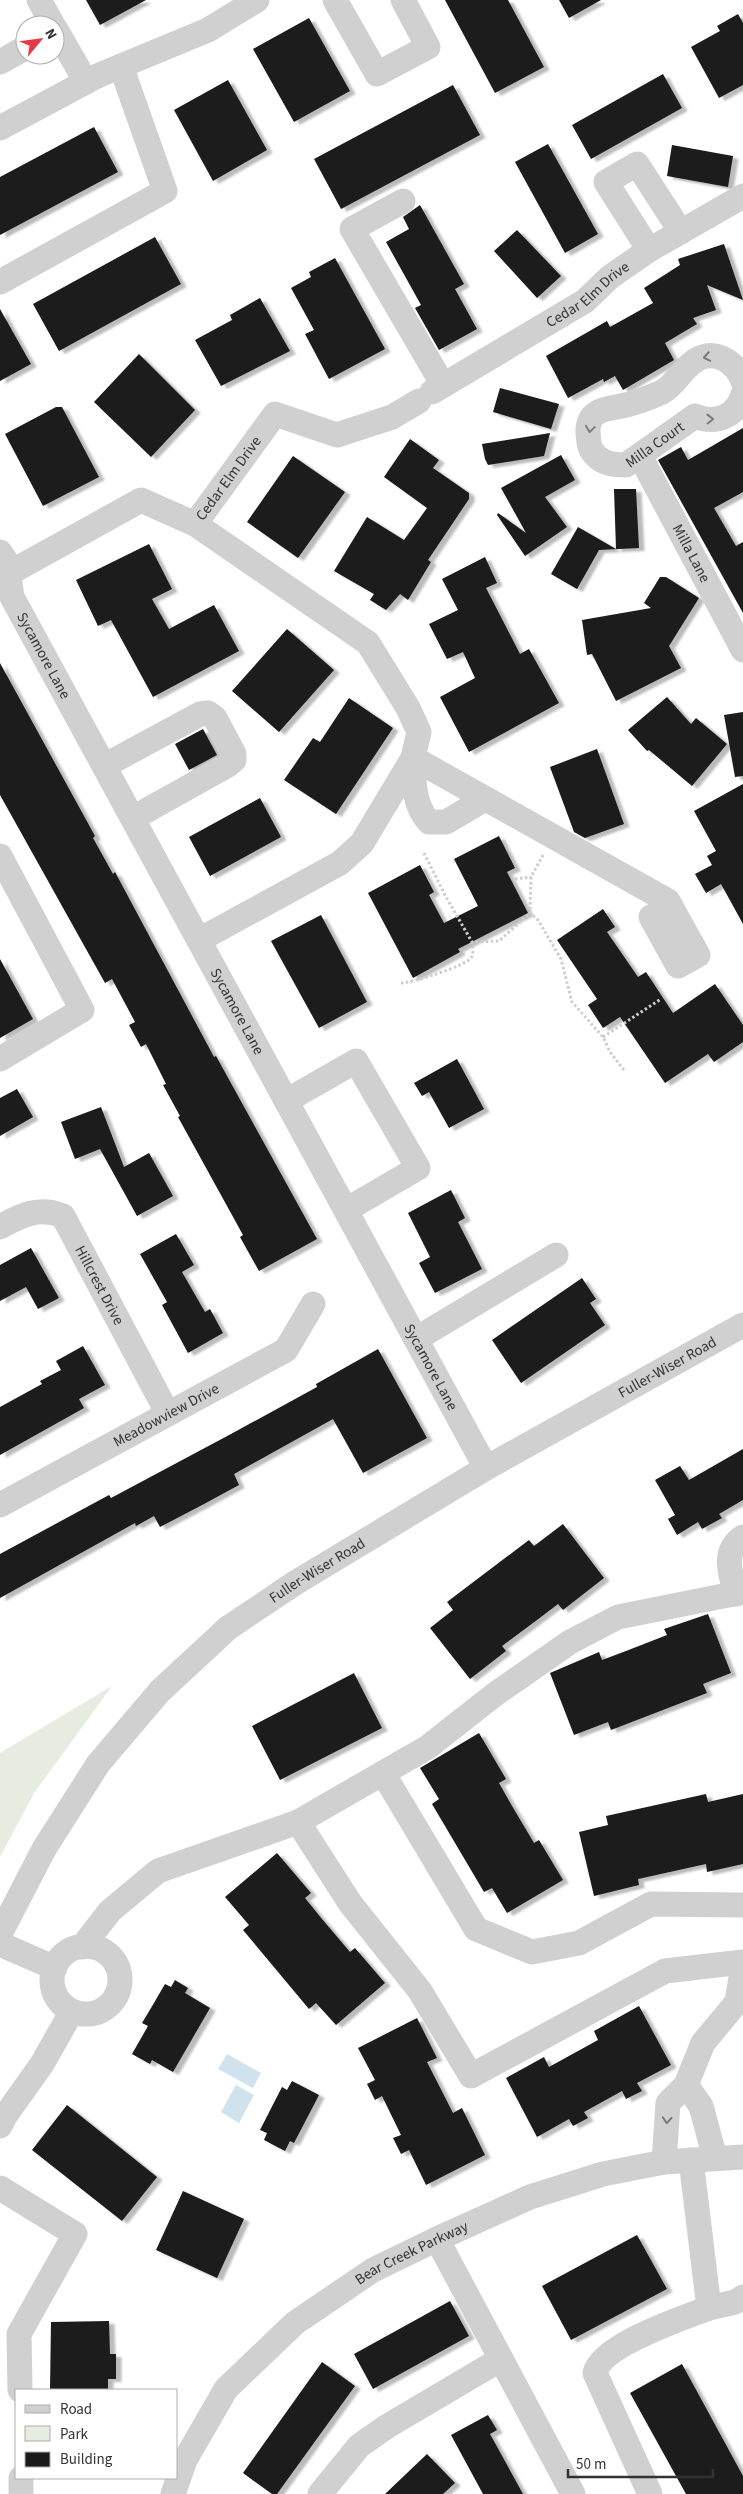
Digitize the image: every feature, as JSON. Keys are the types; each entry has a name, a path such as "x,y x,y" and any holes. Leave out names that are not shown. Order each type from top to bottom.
{"street":[{"path":"39,0 47,15"},
{"path":"0,128 86,82 208,30 257,0"},
{"path":"335,0 377,74 428,47 403,0"},
{"path":"65,46 86,82"},
{"path":"0,62 15,54"},
{"path":"0,282 165,191 121,66"},
{"path":"649,250 606,182 637,164 681,232"},
{"name":"Cedar Elm Drive","path":"6,562 141,500 195,524 275,414 337,435 392,417 585,301 610,277 649,250 743,196"},
{"path":"403,201 352,229 431,393"},
{"name":"Milla Court","path":"743,381 739,371 727,360 713,356 703,357 692,362 664,391 625,405 608,406 597,412 588,428 589,444 599,459 612,465 626,464 695,416 713,420 728,416 736,409 743,394"},
{"name":"Milla Lane","path":"640,456 742,644"},
{"path":"195,524 368,643 408,708 419,732 413,758 414,787 420,812 429,822 446,822 485,799"},
{"name":"Sycamore Lane","path":"6,562 12,597 486,1468"},
{"path":"104,766 200,714 208,713 214,718 234,754 234,760 133,818"},
{"path":"413,758 668,901 671,906"},
{"path":"199,940 340,863 362,843 413,758"},
{"path":"0,856 82,1010 0,1059"},
{"path":"286,1101 356,1061 418,1168 346,1210"},
{"name":"Hillcrest Drive","path":"0,1227 34,1212 51,1211 63,1216 168,1414"},
{"path":"416,1338 556,1255"},
{"name":"Meadowview Drive","path":"0,1505 286,1350 313,1304"},
{"name":"Fuller-Wiser Road","path":"0,1934 44,1849 98,1764 160,1691 228,1628 295,1583 486,1468 743,1325"},
{"path":"82,1947 110,1911 158,1870 298,1822 428,1747 494,1694 570,1642 618,1616 739,1593 728,1565 736,1542 743,1537"},
{"path":"383,1774 476,1929 532,1952 579,1943 651,1904 743,1906"},
{"path":"298,1822 350,1903 420,1992 471,2076 665,1971 743,1964 737,2002 703,2043 686,2085 668,2103 664,2162"},
{"path":"0,1944 55,1968"},
{"path":"82,1947 93,1947 104,1951 118,1969 120,1980 113,2002 104,2009 94,2013 82,2014 72,2010 57,1997 53,1977 55,1968 66,1954 82,1947"},
{"path":"0,2126 4,2116 42,2064 72,2010"},
{"path":"686,2085 701,2106 709,2308"},
{"name":"Bear Creek Parkway","path":"173,2494 185,2460 226,2389 295,2323 373,2270 530,2197 604,2174 664,2162 743,2157"},
{"path":"0,2188 75,2234 19,2334 20,2389"},
{"path":"437,2239 573,2494"},
{"path":"650,2494 595,2373 596,2365 610,2353 658,2327 709,2308 735,2302 743,2297"},
{"path":"320,2494 359,2446 386,2427 501,2360"},
{"path":"21,2479 21,2494"}],"path":[{"path":"472,942 499,941 530,913 531,876 552,836"},
{"path":"401,983 411,982 429,974 448,971 468,960 473,954 472,942 446,897 424,853"},
{"path":"515,879 531,876"},
{"path":"530,913 538,920 561,959 572,1002 603,1037 610,1052 624,1070"},
{"path":"603,1037 662,998"}],"green space":[{"path":"112,1686 34,1793 0,1857 0,1753"}],"water":[{"path":"227,2054 261,2073 253,2088 218,2069"},
{"path":"236,2085 254,2095 239,2123 221,2112"}],"building":[{"path":"86,0 146,0 100,25"},
{"path":"445,0 508,0 544,67 495,93"},
{"path":"559,0 601,0 569,18"},
{"path":"738,14 743,23 743,85 719,98 691,47 720,31 717,26"},
{"path":"309,18 350,91 294,122 253,49"},
{"path":"663,74 682,108 591,159 572,125"},
{"path":"228,80 267,150 213,181 174,110"},
{"path":"453,85 480,135 341,209 314,159"},
{"path":"94,127 118,172 0,235 0,177"},
{"path":"548,144 598,234 565,253 515,162"},
{"path":"672,145 733,156 728,187 667,176"},
{"path":"420,205 464,284 455,289 477,329 439,350 415,308 421,305 386,242 409,229 403,217"},
{"path":"517,230 561,276 537,298 494,251"},
{"path":"155,237 181,284 59,351 33,304"},
{"path":"724,244 743,300 707,285 716,310 693,318 697,324 665,343 674,360 623,390 615,376 604,382 603,379 568,398 546,356 607,321 610,327 653,303 644,288 680,265 678,259"},
{"path":"335,258 385,349 329,379 305,334 314,330 291,288 311,277 309,272"},
{"path":"260,298 290,351 221,386 195,340 232,320 230,315"},
{"path":"0,309 31,364 0,381"},
{"path":"139,354 195,410 151,457 94,402"},
{"path":"500,388 559,404 551,429 493,412"},
{"path":"56,407 62,407 99,477 43,506 5,434"},
{"path":"743,428 743,492 714,508 736,546 743,542 743,613 658,460 681,447 688,460"},
{"path":"550,433 544,456 488,465 485,459 482,444"},
{"path":"410,439 439,460 433,468 469,493 469,499 428,560 431,562 408,600 400,594 386,610 370,600 374,594 334,571 367,517 404,540 427,508 384,477"},
{"path":"561,455 575,480 545,497 567,527 525,556 497,515 498,513 526,533 501,488"},
{"path":"293,456 345,492 298,558 247,522"},
{"path":"614,489 636,489 639,548 599,550 577,589 551,574 578,527 616,549"},
{"path":"149,544 172,589 152,599 169,629 214,605 239,651 153,697 111,620 98,626 76,580"},
{"path":"485,557 497,583 486,588 520,654 529,649 559,703 469,752 440,697 475,678 463,652 447,659 429,624 458,610 442,579"},
{"path":"660,577 666,577 699,598 669,646 681,668 616,701 592,654 587,655 582,620 651,608 644,603"},
{"path":"287,629 334,670 279,732 232,691"},
{"path":"0,663 95,836 93,838 113,874 115,872 214,1057 216,1056 317,1239 259,1271 240,1237 243,1235 178,1117 180,1116 163,1085 166,1084 146,1044 141,1047 129,1025 135,1022 112,979 105,983 0,795"},
{"path":"667,697 691,724 696,718 727,744 692,786 649,750 647,751 628,730"},
{"path":"349,698 393,728 336,814 284,780 313,738 320,742"},
{"path":"743,712 743,776 735,777 724,715"},
{"path":"203,729 217,755 189,770 175,744"},
{"path":"597,749 624,824 585,838 574,832 550,767"},
{"path":"743,784 743,924 721,884 706,893 695,874 712,865 707,856 716,851 694,811"},
{"path":"260,798 281,837 210,876 189,837"},
{"path":"499,836 515,868 507,872 528,913 458,949 460,952 413,978 368,893 420,865 434,892 429,895 444,923 478,906 454,859"},
{"path":"603,909 615,927 607,932 638,977 646,972 673,1013 715,984 743,1025 743,1042 714,1062 708,1054 665,1083 620,1017 603,1028 588,1005 597,999 557,940"},
{"path":"321,915 367,1002 319,1028 271,941"},
{"path":"0,959 33,1019 0,1038"},
{"path":"457,1059 484,1109 449,1128 429,1092 422,1096 414,1083"},
{"path":"17,1089 33,1117 0,1136 0,1098"},
{"path":"101,1107 124,1167 149,1153 173,1196 137,1216 100,1149 75,1159 61,1122"},
{"path":"451,1190 465,1218 458,1222 482,1269 435,1293 419,1263 430,1257 408,1213"},
{"path":"176,1234 194,1265 182,1272 205,1312 210,1309 223,1333 188,1353 162,1305 167,1302 140,1254"},
{"path":"31,1248 59,1298 38,1309 26,1287 0,1301 0,1265"},
{"path":"582,1278 596,1299 590,1303 605,1325 521,1383 492,1340"},
{"path":"83,1346 105,1385 79,1399 84,1408 0,1455 0,1407 42,1384 40,1381 61,1370 56,1361"},
{"path":"378,1349 427,1438 363,1473 333,1419 234,1474 239,1485 204,1504 160,1527 154,1516 136,1526 135,1523 0,1598 0,1554 109,1495 111,1498 231,1434 317,1387 316,1384"},
{"path":"743,1449 743,1500 719,1514 722,1518 702,1529 698,1522 677,1535 668,1519 675,1515 655,1480 680,1466 689,1480"},
{"path":"563,1524 604,1578 563,1610 558,1604 502,1646 506,1651 470,1679 430,1628 453,1610 447,1602 529,1540 534,1546"},
{"path":"708,1614 731,1673 703,1684 707,1693 611,1730 608,1722 574,1735 550,1673 599,1652 602,1660 667,1635 664,1629"},
{"path":"354,1673 382,1728 280,1780 252,1726"},
{"path":"479,1733 506,1779 499,1783 512,1806 534,1843 539,1840 563,1880 507,1913 492,1888 484,1892 432,1804 439,1799 420,1768"},
{"path":"706,1794 708,1802 743,1794 743,1864 707,1872 706,1864 638,1879 639,1885 594,1896 579,1832 608,1825 606,1816"},
{"path":"277,1853 311,1893 305,1898 322,1919 350,1952 355,1948 385,1983 336,2025 316,2003 309,2009 243,1930 249,1925 225,1897"},
{"path":"175,1980 188,1988 185,1993 210,2008 173,2072 152,2060 150,2064 132,2054 148,2026 142,2023 165,1984 171,1987"},
{"path":"639,2006 671,2065 637,2083 642,2091 626,2099 622,2091 584,2112 588,2118 573,2126 569,2119 537,2137 506,2078 544,2057 549,2067 598,2040 594,2031"},
{"path":"417,2018 437,2058 427,2062 453,2113 462,2108 485,2155 426,2185 409,2150 401,2154 393,2138 401,2135 382,2096 375,2100 367,2084 375,2080 358,2048"},
{"path":"292,2081 319,2095 294,2143 290,2141 285,2151 264,2140 267,2133 260,2130 282,2087 287,2090"},
{"path":"67,2105 157,2177 122,2221 32,2150"},
{"path":"183,2191 244,2219 217,2278 156,2250"},
{"path":"637,2235 667,2289 571,2340 542,2286"},
{"path":"450,2301 469,2336 373,2389 354,2354"},
{"path":"109,2321 110,2354 116,2354 116,2379 108,2379 108,2389 50,2389 51,2322"},
{"path":"322,2362 355,2386 277,2494 272,2494 243,2473"},
{"path":"682,2364 743,2476 743,2494 686,2494 630,2393"},
{"path":"488,2415 497,2430 490,2434 523,2494 483,2494 451,2435"},
{"path":"427,2454 455,2483 443,2494 385,2494"}]}
